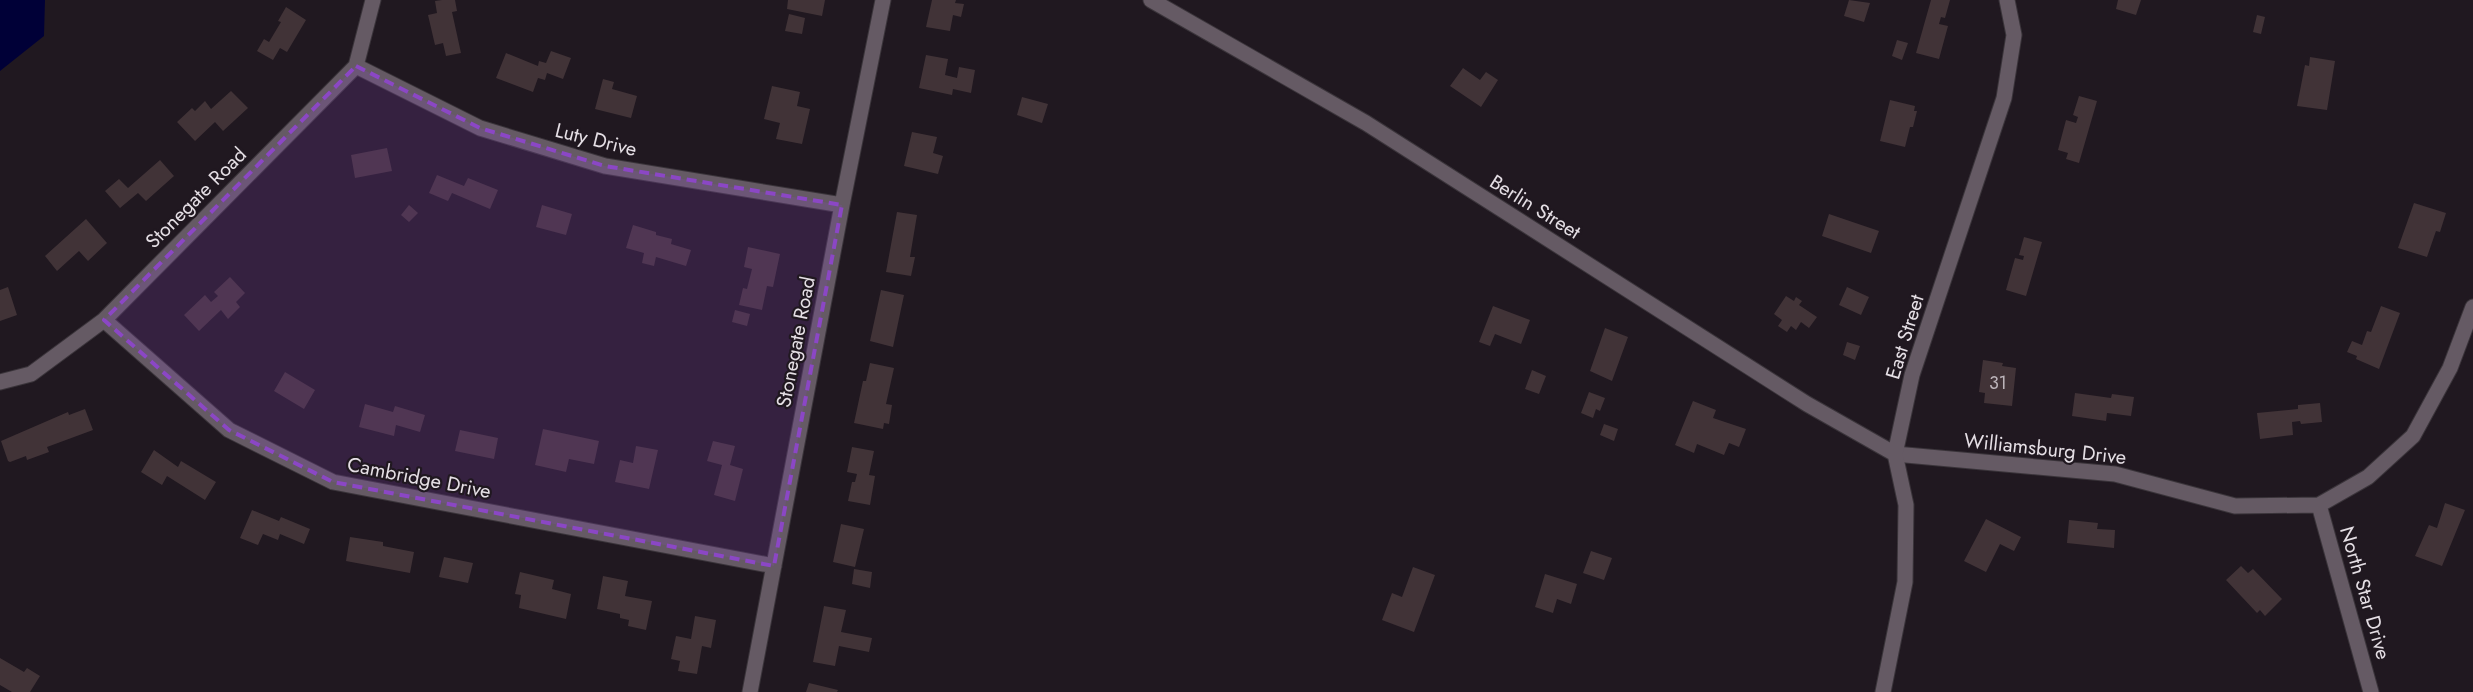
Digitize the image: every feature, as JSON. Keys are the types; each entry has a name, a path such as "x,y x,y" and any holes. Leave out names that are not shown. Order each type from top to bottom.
{"street":[{"path":"356,66 373,0"},
{"name":"Stonegate Road","path":"750,692 842,205 883,0"},
{"name":"Berlin Street","path":"1151,0 1366,123 1807,404 1894,454"},
{"name":"East Street","path":"1883,692 1905,582 1906,504 1894,454 1912,376 2004,98 2014,35 2007,0"},
{"name":"Luty Drive","path":"356,66 480,128 605,166 842,205"},
{"name":"Stonegate Road","path":"0,382 31,374 104,320 356,66"},
{"name":"Williamsburg Drive","path":"1894,454 2115,474 2235,506 2319,505 2368,477 2413,436 2450,368 2473,307"},
{"name":"Cambridge Drive","path":"104,320 229,430 333,482 774,566"},
{"name":"North Star Drive","path":"2319,505 2371,692"}],"highlighted area":[{"path":"356,66 480,128 605,166 842,205 774,566 333,482 229,430 104,320"}],"shaded area":[{"path":"0,0 45,0 44,36 0,71"}],"building":[{"path":"455,0 457,11 452,12 461,53 446,56 443,43 435,45 428,15 437,13 435,1"},
{"path":"788,0 825,0 822,16 787,9"},
{"path":"932,0 956,0 955,3 964,4 961,17 953,15 950,31 926,27"},
{"path":"1849,0 1870,3 1864,22 1844,16"},
{"path":"1931,0 1950,0 1945,18 1941,17 1939,24 1948,26 1939,59 1916,53"},
{"path":"2118,0 2141,0 2136,15 2116,9"},
{"path":"286,7 306,20 287,52 280,48 273,60 257,51 264,39 269,42 281,22 278,21"},
{"path":"789,14 805,18 802,34 785,31"},
{"path":"2257,15 2265,17 2261,34 2253,32"},
{"path":"1897,40 1908,43 1902,60 1892,56"},
{"path":"551,51 571,58 563,79 547,73 545,80 538,78 533,92 496,78 506,53 538,66 539,61 546,63"},
{"path":"926,55 948,59 945,75 957,78 959,67 975,70 971,93 953,89 952,95 919,88"},
{"path":"2310,57 2335,61 2327,110 2297,106 2305,65 2309,66"},
{"path":"1463,68 1480,80 1486,72 1498,80 1481,107 1450,86"},
{"path":"603,79 614,82 612,89 637,96 631,118 595,109"},
{"path":"772,86 800,92 797,106 810,109 802,144 776,139 780,123 764,119"},
{"path":"231,91 248,108 223,131 215,122 195,141 177,122 192,108 195,111 205,101 211,109"},
{"path":"2079,96 2097,101 2079,163 2066,159 2068,153 2058,150 2066,120 2076,123 2078,117 2073,115"},
{"path":"1022,97 1048,104 1042,123 1017,115"},
{"path":"1890,100 1915,106 1914,111 1917,111 1913,127 1910,127 1905,147 1880,141"},
{"path":"912,132 937,137 933,153 943,156 938,174 904,166"},
{"path":"387,148 392,171 355,178 351,155"},
{"path":"160,160 174,176 146,201 138,193 120,208 105,191 119,179 128,188"},
{"path":"437,175 464,186 468,178 498,190 490,209 452,193 448,201 429,193"},
{"path":"2414,203 2446,213 2440,232 2436,231 2427,257 2398,248"},
{"path":"409,205 418,213 409,222 401,215"},
{"path":"542,205 572,214 566,235 536,227"},
{"path":"897,212 917,215 910,257 915,257 911,276 886,272"},
{"path":"1829,214 1879,231 1871,253 1822,236"},
{"path":"86,219 107,243 88,261 79,251 57,271 45,256"},
{"path":"633,225 656,232 656,235 672,239 671,244 691,250 686,266 656,257 654,266 642,263 644,253 626,248"},
{"path":"2024,237 2042,242 2026,296 2006,290 2015,258 2023,260 2024,256 2019,255"},
{"path":"748,247 780,254 773,287 767,286 762,310 739,305 743,288 747,289 752,269 744,267"},
{"path":"230,277 245,293 236,302 240,307 228,319 221,310 199,331 184,315 205,295 211,302 218,296 214,292"},
{"path":"8,287 17,315 0,321 0,290"},
{"path":"1847,287 1869,297 1861,315 1839,305"},
{"path":"881,290 904,295 893,347 870,341"},
{"path":"1786,296 1794,301 1796,297 1802,301 1799,305 1817,317 1809,328 1801,322 1796,330 1791,326 1787,332 1778,326 1782,320 1774,314"},
{"path":"1493,306 1530,320 1521,344 1495,334 1490,346 1479,342"},
{"path":"2381,306 2400,313 2379,369 2356,359 2357,356 2347,352 2352,341 2362,345 2367,331 2371,332"},
{"path":"735,310 750,314 747,326 732,322"},
{"path":"1605,328 1628,337 1612,381 1590,371"},
{"path":"1847,342 1860,346 1855,360 1843,355"},
{"path":"1983,360 2003,363 2002,366 2016,368 2012,406 1984,403 1985,393 1979,392"},
{"path":"870,363 894,368 886,404 892,405 889,424 884,423 883,429 854,423 863,381 866,381"},
{"path":"1532,370 1546,376 1539,394 1525,389"},
{"path":"285,372 315,390 304,409 274,391"},
{"path":"1589,392 1605,398 1600,411 1596,409 1593,418 1581,413"},
{"path":"2075,393 2111,398 2112,394 2134,397 2131,416 2107,413 2106,421 2072,416"},
{"path":"1693,401 1716,410 1713,418 1746,429 1739,447 1729,443 1724,455 1697,444 1694,453 1675,445"},
{"path":"2320,403 2322,422 2301,424 2300,421 2292,422 2293,435 2260,439 2257,413 2298,409 2298,405"},
{"path":"365,404 393,412 395,406 425,415 420,432 396,425 394,436 359,427"},
{"path":"85,409 93,430 47,447 49,452 27,460 26,456 8,461 1,441 68,412 69,415"},
{"path":"1604,424 1618,429 1614,441 1600,435"},
{"path":"543,429 599,441 594,464 569,459 566,472 535,465"},
{"path":"460,430 498,438 494,459 455,451"},
{"path":"713,441 735,446 730,465 743,469 735,501 714,495 722,465 707,461"},
{"path":"636,446 658,450 649,489 615,482 620,460 633,463"},
{"path":"852,447 874,451 869,475 875,476 870,505 848,501 852,482 855,482 857,474 847,472"},
{"path":"154,450 178,467 181,461 216,482 205,500 167,476 162,485 141,472"},
{"path":"2445,503 2465,510 2442,566 2415,556 2429,525 2437,528"},
{"path":"252,510 279,521 281,517 310,529 304,544 280,534 278,540 263,534 258,545 240,538"},
{"path":"1986,519 2021,537 2014,551 2000,544 1986,572 1964,561"},
{"path":"2069,520 2098,523 2097,529 2115,530 2114,548 2067,543"},
{"path":"841,524 864,529 855,567 833,562"},
{"path":"350,537 383,542 383,546 414,552 410,573 346,561"},
{"path":"1591,551 1612,558 1604,580 1583,573"},
{"path":"444,557 473,563 468,583 439,577"},
{"path":"2241,566 2248,573 2253,569 2282,599 2265,616 2260,610 2257,613 2226,580"},
{"path":"1413,567 1435,575 1414,632 1382,620 1392,593 1402,597"},
{"path":"854,569 872,572 870,588 852,584"},
{"path":"520,572 554,580 552,589 571,594 566,619 519,608 521,595 515,594"},
{"path":"1545,574 1577,584 1571,604 1557,599 1553,613 1535,607"},
{"path":"603,576 628,581 625,596 652,601 646,630 628,626 629,620 620,618 620,614 597,609"},
{"path":"824,606 846,610 841,632 872,638 869,652 839,646 835,666 813,662"},
{"path":"695,616 716,620 711,648 702,646 697,674 678,671 680,661 671,659 676,636 691,639"},
{"path":"0,658 24,672 27,668 40,676 30,692 12,692 0,685"},
{"path":"809,683 838,690 837,692 806,692"}]}
